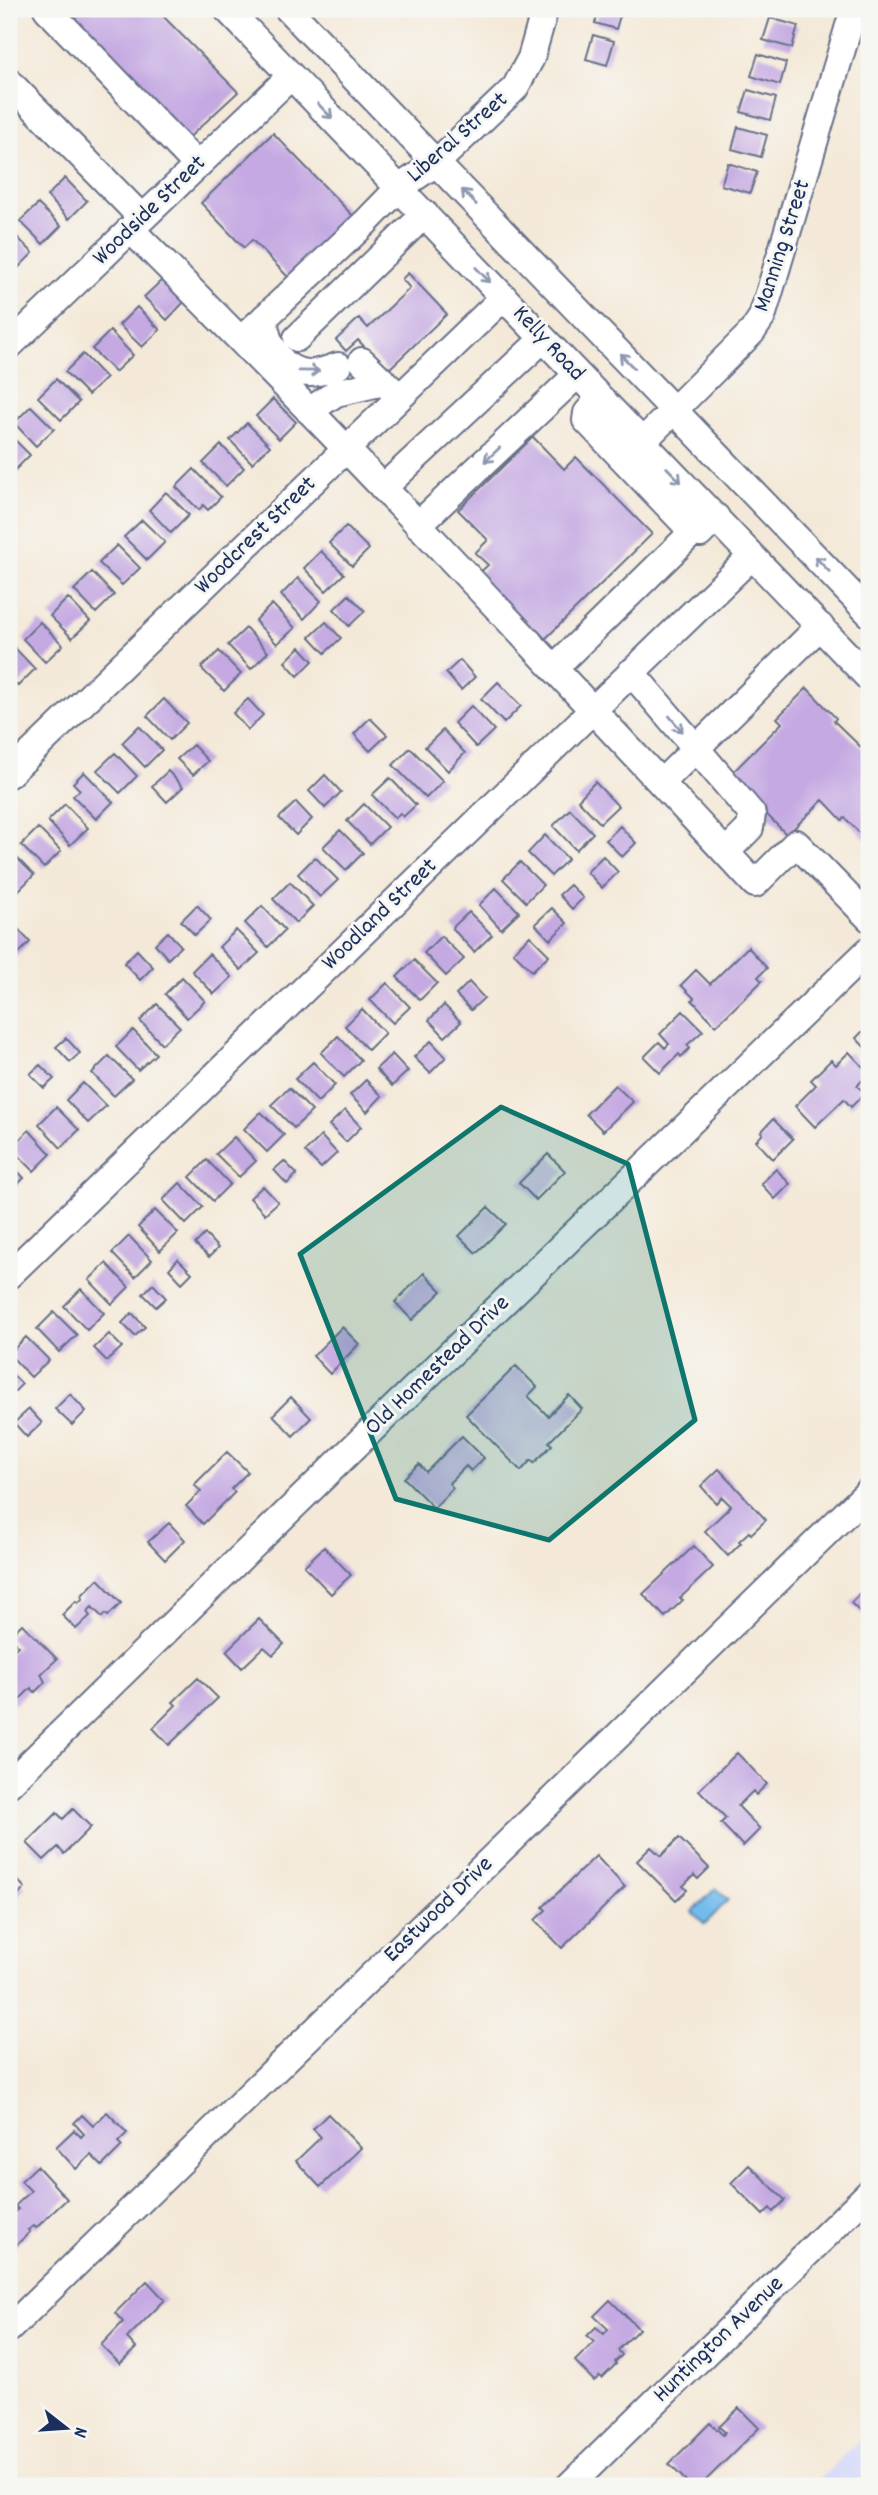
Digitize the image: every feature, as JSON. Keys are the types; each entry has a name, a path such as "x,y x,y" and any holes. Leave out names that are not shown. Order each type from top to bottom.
{"street":[{"path":"47,9 197,164"},
{"name":"Kelly Road","path":"227,9 869,678"},
{"name":"Kelly Road","path":"288,9 869,614"},
{"name":"Liberal Street","path":"241,340 366,222 399,187 436,163 515,88 531,58 545,9"},
{"name":"Manning Street","path":"642,442 752,332 768,304 854,9"},
{"name":"Woodside Street","path":"9,346 291,76"},
{"path":"9,82 241,340 554,668 755,884 796,844 869,918"},
{"path":"297,338 425,214"},
{"name":"Woodcrest Street","path":"9,774 346,449 392,390 504,297"},
{"path":"265,317 265,331 269,342 293,369 309,373 350,364 392,390"},
{"path":"383,488 543,339"},
{"path":"418,525 577,375"},
{"path":"309,411 335,393 392,390"},
{"path":"600,398 587,413 586,420 694,532 700,534 716,517"},
{"path":"554,668 694,532"},
{"name":"Woodland Street","path":"9,1275 752,556"},
{"path":"661,783 820,626"},
{"path":"631,672 752,814 750,828 726,852"},
{"name":"Old Homestead Drive","path":"9,1784 869,950"},
{"name":"Eastwood Drive","path":"9,2329 869,1491"},
{"name":"Huntington Avenue","path":"569,2486 869,2193"}],"highlighted area":[{"path":"501,1107 628,1164 695,1420 549,1540 396,1499 300,1254"}],"shaded area":[{"path":"869,2431 869,2486 813,2486"}],"water":[{"path":"716,1888 728,1900 705,1924 692,1912"}],"building":[{"path":"54,9 156,9 238,92 184,142"},
{"path":"600,9 622,9 616,29 595,23"},
{"path":"770,18 798,26 792,48 763,40"},
{"path":"593,35 614,41 607,65 586,59"},
{"path":"758,54 786,63 780,85 751,76"},
{"path":"748,90 776,98 770,120 741,112"},
{"path":"738,127 767,135 761,157 732,149"},
{"path":"273,133 353,216 289,278 252,240 244,248 201,203"},
{"path":"728,163 757,172 750,193 721,185"},
{"path":"65,178 87,201 69,219 47,196"},
{"path":"38,204 61,226 43,244 20,221"},
{"path":"13,233 33,253 16,270 9,264 9,237"},
{"path":"408,273 447,314 387,371 358,340 346,351 336,340 359,318 368,328 410,288 402,279"},
{"path":"162,280 184,302 167,320 144,297"},
{"path":"137,307 160,330 142,347 119,325"},
{"path":"110,331 133,355 115,372 92,349"},
{"path":"83,354 106,378 88,395 65,372"},
{"path":"56,379 79,402 61,420 38,397"},
{"path":"273,399 296,422 279,439 256,416"},
{"path":"31,406 54,429 36,446 14,423"},
{"path":"247,423 270,446 252,463 230,440"},
{"path":"9,434 30,455 12,473 9,469"},
{"path":"533,437 564,469 576,457 652,534 540,644 474,578 488,565 475,553 488,540 458,510"},
{"path":"221,445 244,468 226,486 203,463"},
{"path":"194,469 221,497 208,510 203,505 199,510 176,487"},
{"path":"166,492 189,515 171,533 149,510"},
{"path":"142,520 165,542 147,560 124,537"},
{"path":"346,526 369,549 352,566 329,543"},
{"path":"117,545 140,568 122,585 99,563"},
{"path":"321,551 344,574 326,591 304,568"},
{"path":"92,572 114,595 96,613 74,590"},
{"path":"298,578 321,601 304,619 281,595"},
{"path":"349,595 365,611 349,626 334,609"},
{"path":"68,598 90,621 72,638 50,616"},
{"path":"272,604 295,628 277,644 255,621"},
{"path":"40,622 63,645 45,662 23,639"},
{"path":"326,622 341,638 325,653 310,637"},
{"path":"246,628 268,652 251,669 228,645"},
{"path":"13,646 35,669 18,686 9,677 9,650"},
{"path":"300,647 313,661 298,676 285,662"},
{"path":"219,651 241,674 224,691 201,668"},
{"path":"460,660 475,677 461,690 446,673"},
{"path":"498,682 521,706 504,723 481,699"},
{"path":"807,688 836,718 834,721 869,755 869,843 823,800 787,835 729,776 782,723 777,718"},
{"path":"164,699 187,723 170,740 147,716"},
{"path":"248,699 263,715 248,730 233,713"},
{"path":"471,706 494,730 476,747 454,723"},
{"path":"370,718 387,735 370,751 354,734"},
{"path":"139,726 162,750 145,767 122,743"},
{"path":"443,730 465,753 448,771 425,747"},
{"path":"193,745 208,761 193,775 177,759"},
{"path":"410,748 443,781 426,798 393,765"},
{"path":"115,753 137,776 120,793 97,770"},
{"path":"168,771 183,787 167,802 152,786"},
{"path":"84,772 113,802 96,819 73,796 80,790 73,783"},
{"path":"325,775 341,792 325,808 309,791"},
{"path":"390,778 416,805 403,817 400,813 395,818 372,795"},
{"path":"595,782 618,806 600,823 578,800"},
{"path":"296,802 312,819 296,835 279,818"},
{"path":"65,804 88,828 70,845 48,821"},
{"path":"364,804 387,827 370,844 347,821"},
{"path":"570,809 593,833 576,850 553,826"},
{"path":"620,826 636,843 622,857 606,840"},
{"path":"38,828 61,851 44,868 21,845"},
{"path":"340,830 363,853 346,870 323,847"},
{"path":"545,835 568,859 551,876 528,853"},
{"path":"11,852 34,875 17,892 9,884"},
{"path":"603,856 618,872 602,888 587,872"},
{"path":"315,857 338,880 320,897 298,874"},
{"path":"520,862 543,885 526,902 503,879"},
{"path":"290,882 313,906 296,923 273,899"},
{"path":"570,885 583,898 572,909 559,895"},
{"path":"496,888 519,912 501,929 479,905"},
{"path":"197,905 211,920 195,935 181,921"},
{"path":"262,906 285,930 268,947 245,923"},
{"path":"552,908 567,923 550,940 535,924"},
{"path":"469,912 492,935 474,952 452,928"},
{"path":"15,926 30,942 15,957 9,950 9,932"},
{"path":"236,930 259,953 241,970 219,947"},
{"path":"168,932 181,946 168,959 155,944"},
{"path":"441,936 464,959 446,976 424,953"},
{"path":"530,936 549,955 532,971 513,952"},
{"path":"748,947 767,968 758,977 762,981 716,1026 681,985 696,970 710,984"},
{"path":"137,950 153,967 140,980 124,963"},
{"path":"209,954 232,977 214,994 192,971"},
{"path":"414,960 437,983 420,1000 397,977"},
{"path":"182,977 205,1001 187,1018 165,994"},
{"path":"469,982 484,998 471,1010 456,995"},
{"path":"387,983 410,1007 393,1023 370,1000"},
{"path":"157,1004 180,1027 162,1044 140,1021"},
{"path":"444,1005 461,1022 445,1037 429,1020"},
{"path":"362,1009 385,1033 368,1050 345,1026"},
{"path":"683,1011 703,1031 687,1045 690,1048 681,1057 679,1054 660,1073 644,1057 659,1042 665,1048 669,1044 660,1034"},
{"path":"869,1025 869,1052 856,1038"},
{"path":"133,1030 156,1054 138,1070 116,1047"},
{"path":"338,1036 361,1060 344,1077 321,1053"},
{"path":"66,1038 80,1053 70,1062 56,1047"},
{"path":"431,1041 446,1057 430,1073 414,1057"},
{"path":"849,1052 869,1073 857,1086 865,1093 851,1107 844,1099 815,1127 795,1106 816,1085 811,1080 831,1060 836,1065"},
{"path":"392,1054 408,1071 392,1086 376,1069"},
{"path":"109,1056 132,1079 114,1096 92,1073"},
{"path":"313,1062 335,1085 318,1102 295,1079"},
{"path":"40,1065 54,1079 44,1088 30,1074"},
{"path":"366,1080 382,1096 367,1112 350,1095"},
{"path":"83,1083 106,1106 88,1123 66,1100"},
{"path":"615,1085 633,1102 603,1131 586,1114"},
{"path":"289,1088 312,1111 294,1128 271,1105"},
{"path":"56,1107 79,1130 61,1148 39,1124"},
{"path":"345,1110 361,1127 346,1142 329,1125"},
{"path":"261,1112 284,1135 267,1152 244,1129"},
{"path":"773,1119 793,1139 773,1159 756,1141"},
{"path":"29,1130 51,1154 34,1171 11,1148"},
{"path":"321,1136 337,1153 321,1168 305,1152"},
{"path":"234,1137 256,1161 239,1177 216,1154"},
{"path":"548,1154 565,1171 536,1200 519,1183"},
{"path":"207,1160 230,1184 213,1201 190,1177"},
{"path":"284,1161 297,1174 287,1184 274,1170"},
{"path":"9,1162 24,1178 9,1193"},
{"path":"776,1169 790,1184 775,1199 761,1184"},
{"path":"180,1183 203,1207 186,1224 163,1200"},
{"path":"263,1186 278,1202 265,1214 250,1198"},
{"path":"488,1207 506,1224 476,1253 459,1236"},
{"path":"155,1210 178,1233 160,1251 138,1227"},
{"path":"205,1234 218,1248 209,1257 195,1244"},
{"path":"129,1236 152,1260 135,1277 112,1253"},
{"path":"178,1259 192,1273 182,1283 169,1269"},
{"path":"106,1263 129,1287 112,1304 89,1280"},
{"path":"424,1273 442,1291 412,1320 395,1302"},
{"path":"153,1284 166,1298 156,1307 143,1294"},
{"path":"81,1289 104,1313 87,1330 64,1306"},
{"path":"54,1312 77,1335 59,1352 37,1329"},
{"path":"132,1313 145,1327 135,1336 122,1323"},
{"path":"342,1327 359,1344 330,1374 313,1356"},
{"path":"109,1334 122,1347 107,1361 94,1348"},
{"path":"26,1337 49,1360 31,1377 9,1354"},
{"path":"516,1366 537,1387 528,1396 548,1416 569,1395 582,1409 549,1442 552,1445 534,1463 531,1460 521,1471 466,1415"},
{"path":"9,1371 22,1384 9,1397"},
{"path":"70,1394 86,1411 72,1425 55,1409"},
{"path":"291,1397 311,1418 293,1436 273,1415"},
{"path":"29,1409 42,1423 27,1437 14,1423"},
{"path":"462,1436 484,1458 471,1471 466,1466 449,1483 453,1488 434,1508 404,1478 419,1464 426,1472"},
{"path":"227,1452 248,1472 231,1489 235,1492 203,1524 186,1506 201,1491 194,1485"},
{"path":"719,1469 766,1520 739,1541 741,1543 728,1556 705,1531 731,1506 722,1497 716,1503 701,1486"},
{"path":"169,1523 185,1540 165,1560 148,1542"},
{"path":"694,1546 713,1567 680,1598 683,1600 665,1617 643,1594"},
{"path":"324,1547 351,1575 331,1594 304,1566"},
{"path":"98,1579 121,1603 108,1616 105,1614 102,1617 92,1607 87,1612 90,1616 76,1629 62,1615 83,1598 81,1596"},
{"path":"863,1590 866,1593 869,1591 869,1621 851,1603"},
{"path":"259,1619 284,1644 273,1655 264,1647 242,1668 226,1651"},
{"path":"22,1624 57,1659 41,1674 45,1682 35,1692 31,1688 14,1705 9,1700 9,1654 18,1646 9,1637"},
{"path":"198,1678 218,1698 169,1745 153,1728 176,1705 173,1702"},
{"path":"737,1753 767,1784 756,1795 753,1791 738,1806 760,1829 743,1846 721,1823 726,1818 699,1790"},
{"path":"73,1809 91,1827 64,1854 58,1847 44,1860 27,1843 57,1813 63,1819"},
{"path":"679,1838 709,1868 698,1879 694,1875 683,1886 687,1890 676,1900 637,1861 651,1847 661,1856"},
{"path":"596,1856 625,1887 562,1948 535,1920 546,1910 543,1907"},
{"path":"9,1871 25,1888 9,1905"},
{"path":"107,2112 127,2133 118,2142 122,2146 102,2166 91,2155 76,2169 56,2147 74,2130 81,2137 84,2134 74,2123 82,2115 93,2126"},
{"path":"328,2114 361,2148 320,2187 296,2161 321,2137 313,2129"},
{"path":"749,2165 785,2200 773,2212 770,2208 763,2215 731,2183"},
{"path":"37,2166 67,2199 36,2228 34,2226 28,2230 30,2232 12,2249 9,2245 9,2214 10,2212 13,2215 18,2209 15,2206 31,2191 21,2181"},
{"path":"147,2281 165,2300 127,2338 136,2348 120,2364 101,2345 123,2322 115,2313"},
{"path":"610,2300 639,2329 618,2350 622,2355 616,2364 602,2378 600,2376 594,2381 575,2361 594,2342 587,2336 596,2327 604,2334 608,2329 594,2316"},
{"path":"739,2408 759,2428 700,2486 691,2486 669,2464 710,2423 723,2435 725,2432 719,2427"}]}
